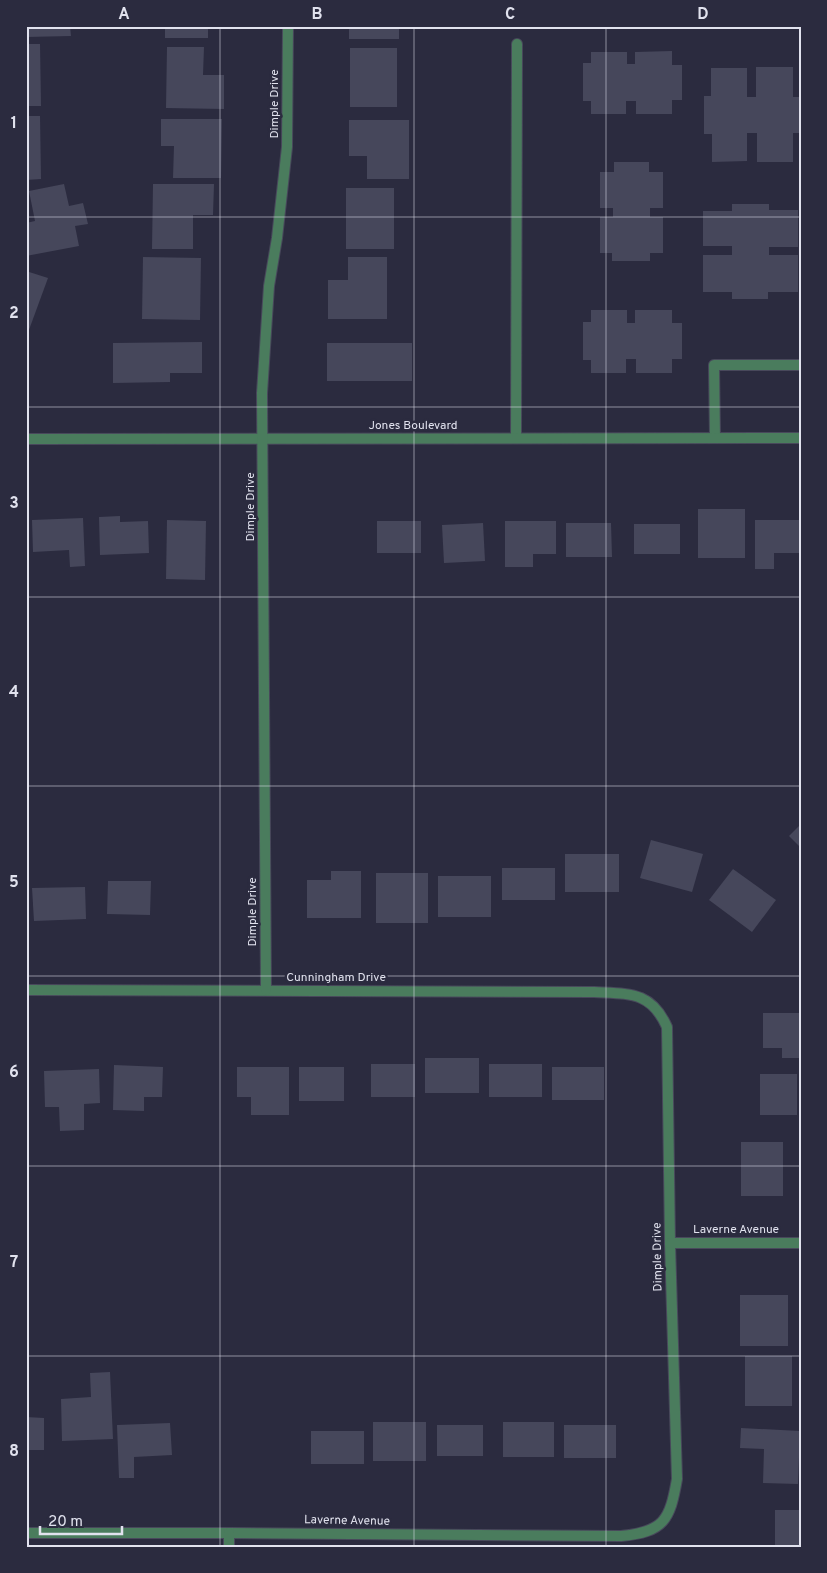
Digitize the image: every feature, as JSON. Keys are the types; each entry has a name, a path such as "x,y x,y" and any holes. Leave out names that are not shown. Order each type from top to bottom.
{"street":[{"name":"Dimple Drive","path":"266,990 262,393 268,286 277,238 287,147 288,26"},
{"path":"516,438 517,44"},
{"path":"715,438 714,365 801,365"},
{"name":"Jones Boulevard","path":"26,439 801,438"},
{"name":"Cunningham Drive","path":"26,990 594,992 644,998"},
{"name":"Dimple Drive","path":"644,998 654,1005 662,1016 667,1028 676,1479 672,1502 663,1521"},
{"name":"Laverne Avenue","path":"670,1243 801,1243"},
{"name":"Laverne Avenue","path":"26,1533 621,1536 646,1533 663,1521"},
{"path":"229,1533 229,1547"}],"building":[{"path":"26,26 70,26 71,36 26,37"},
{"path":"165,26 208,26 208,38 165,38"},
{"path":"349,26 399,26 399,39 349,39"},
{"path":"644,26 680,26 680,28 644,28"},
{"path":"26,44 40,44 41,106 26,106"},
{"path":"167,47 204,47 203,75 224,75 224,109 166,108"},
{"path":"350,48 397,48 397,107 350,107"},
{"path":"672,51 672,65 682,65 682,100 672,100 672,114 636,114 636,101 626,101 626,114 591,114 591,101 583,101 583,63 591,63 591,52 627,52 627,64 635,64 635,52"},
{"path":"756,67 793,67 793,97 800,97 800,133 793,133 793,162 757,162 757,133 747,133 747,161 712,162 712,134 704,134 704,96 711,96 711,68 747,68 747,97 756,97"},
{"path":"26,116 40,116 41,179 26,180"},
{"path":"161,119 222,119 221,178 173,178 174,146 161,146"},
{"path":"349,120 409,120 409,179 367,179 367,156 349,156"},
{"path":"614,162 649,162 649,172 663,172 663,208 650,208 650,217 663,217 663,253 650,253 650,261 612,261 612,253 600,253 600,217 613,217 613,208 600,208 600,172 614,172"},
{"path":"64,184 69,206 83,203 88,224 75,226 79,246 26,256 26,223 35,221 29,191"},
{"path":"153,184 214,184 213,215 193,215 193,249 152,249"},
{"path":"346,188 394,188 394,249 346,249"},
{"path":"732,204 769,204 769,210 798,210 798,247 769,247 769,255 798,255 798,292 768,292 768,299 732,299 732,292 703,292 703,255 732,255 732,246 703,246 703,211 732,211"},
{"path":"143,257 201,258 200,320 142,319"},
{"path":"348,257 387,257 387,319 328,319 328,280 348,280"},
{"path":"26,271 48,278 26,338"},
{"path":"591,310 627,310 627,323 635,323 635,310 672,310 672,323 682,323 682,359 672,359 672,373 636,373 636,359 626,359 626,373 591,373 591,360 583,360 583,322 591,322"},
{"path":"202,342 202,373 170,373 170,382 113,383 113,343"},
{"path":"327,343 412,343 412,381 327,381"},
{"path":"698,509 745,509 745,558 698,558"},
{"path":"120,516 120,522 148,521 149,553 100,555 99,517"},
{"path":"83,518 85,566 70,567 69,550 33,552 32,520"},
{"path":"167,520 206,521 205,580 166,579"},
{"path":"755,520 801,520 801,553 774,553 774,569 755,569"},
{"path":"377,521 421,521 421,553 377,553"},
{"path":"505,521 556,521 556,554 533,554 533,567 505,567"},
{"path":"483,523 485,561 444,563 442,525"},
{"path":"566,523 611,523 612,557 566,557"},
{"path":"634,524 680,524 680,554 634,554"},
{"path":"801,824 801,848 789,836"},
{"path":"651,840 703,854 692,892 640,878"},
{"path":"565,854 619,854 619,892 565,892"},
{"path":"502,868 555,868 555,900 502,900"},
{"path":"733,869 776,900 752,932 709,900"},
{"path":"331,871 361,871 361,918 307,918 307,880 331,880"},
{"path":"376,873 428,873 428,923 376,923"},
{"path":"438,876 491,876 491,917 438,917"},
{"path":"108,881 151,881 150,915 107,914"},
{"path":"85,887 86,919 34,921 32,888"},
{"path":"763,1013 801,1013 801,1058 782,1058 782,1048 763,1048"},
{"path":"425,1058 479,1058 479,1093 425,1093"},
{"path":"371,1064 415,1064 415,1097 371,1097"},
{"path":"489,1064 542,1064 542,1097 489,1097"},
{"path":"114,1065 163,1067 162,1097 144,1097 144,1111 113,1110"},
{"path":"237,1067 289,1067 289,1115 251,1115 251,1097 237,1097"},
{"path":"299,1067 344,1067 344,1101 299,1101"},
{"path":"552,1067 604,1067 604,1100 552,1100"},
{"path":"99,1069 100,1103 84,1104 84,1130 60,1131 59,1107 45,1107 44,1071"},
{"path":"760,1074 797,1074 797,1115 760,1115"},
{"path":"741,1142 783,1142 783,1196 741,1196"},
{"path":"740,1295 788,1295 788,1346 740,1346"},
{"path":"745,1356 792,1356 792,1406 745,1406"},
{"path":"110,1372 113,1439 62,1441 61,1399 91,1397 90,1373"},
{"path":"26,1417 44,1418 44,1450 26,1450"},
{"path":"373,1422 426,1422 426,1461 373,1461"},
{"path":"503,1422 554,1422 554,1457 503,1457"},
{"path":"170,1423 172,1455 134,1457 134,1478 119,1478 117,1425"},
{"path":"437,1425 483,1425 483,1456 437,1456"},
{"path":"564,1425 616,1425 616,1458 564,1458"},
{"path":"741,1428 800,1431 798,1484 763,1483 764,1449 740,1448"},
{"path":"311,1431 364,1431 364,1464 311,1464"},
{"path":"775,1510 801,1510 801,1547 775,1547"}]}
